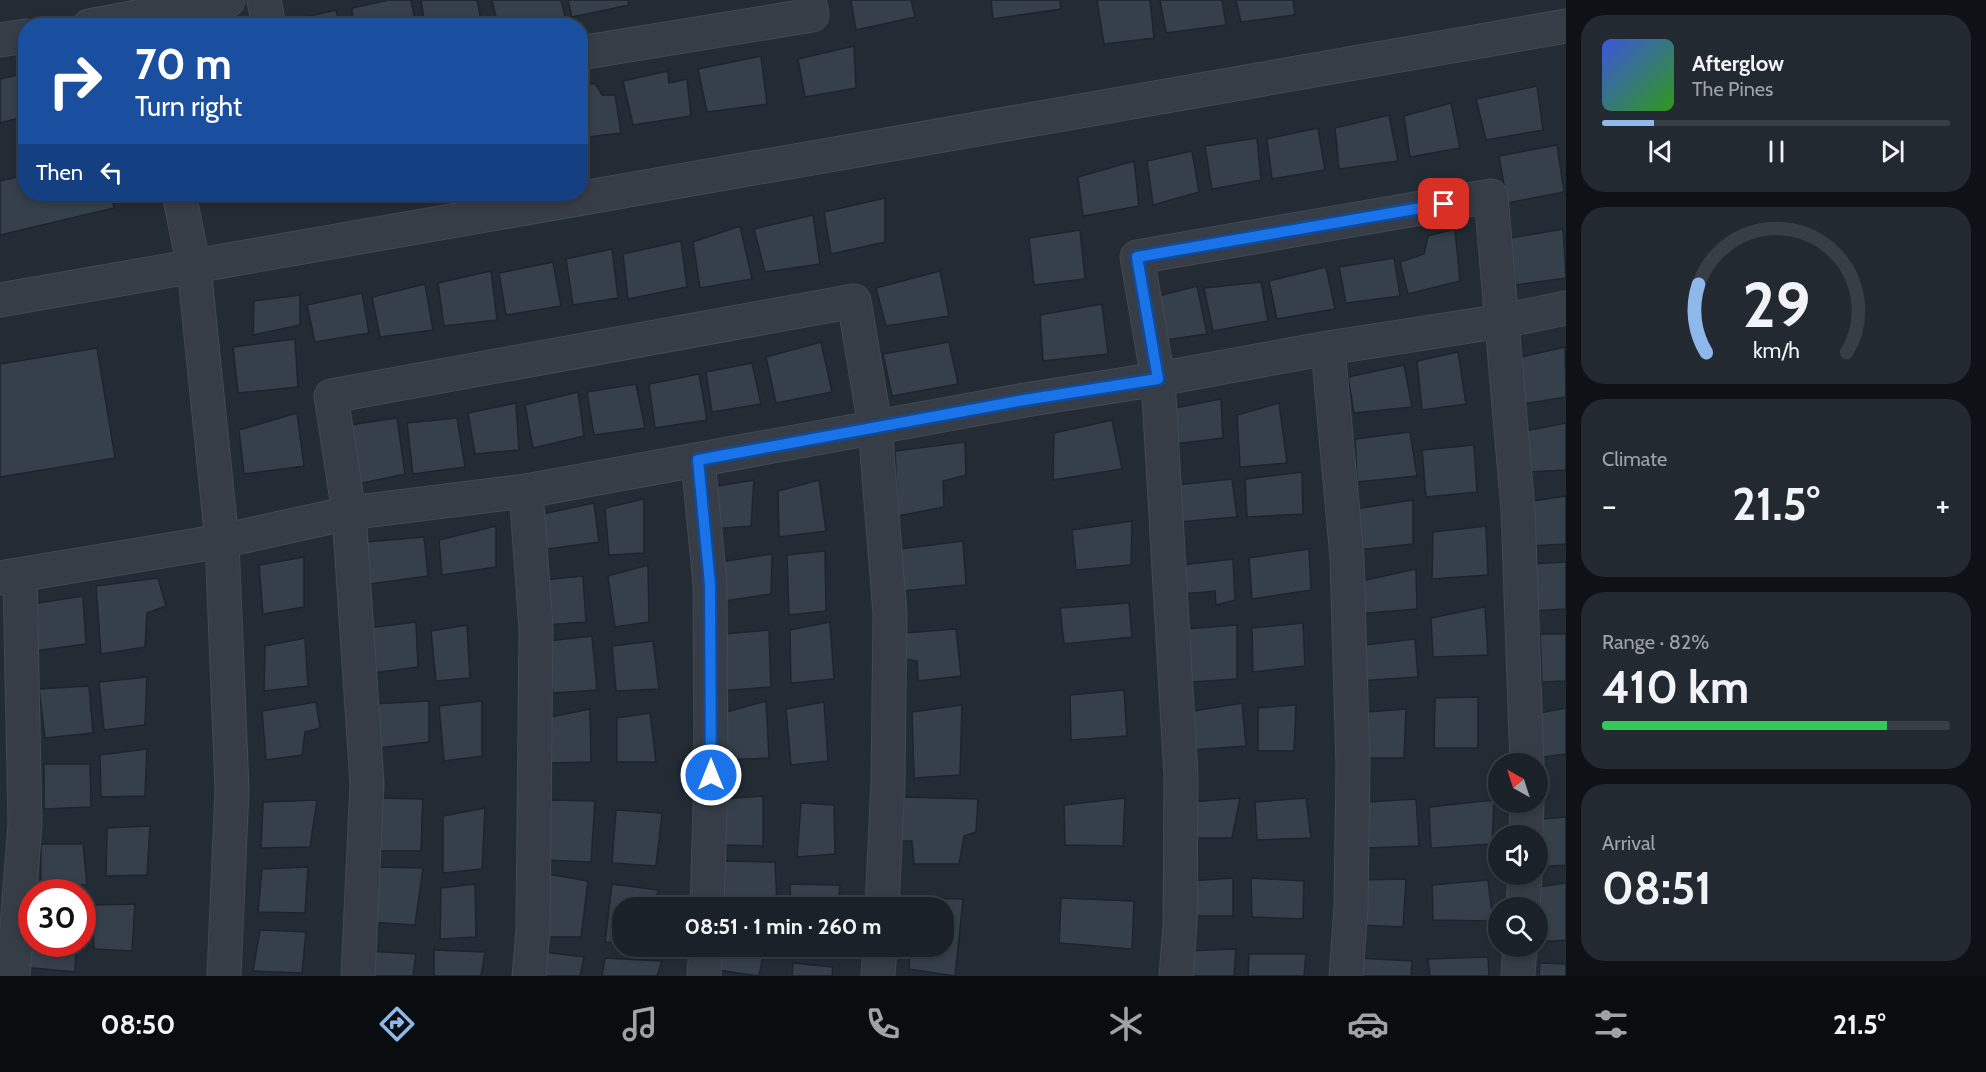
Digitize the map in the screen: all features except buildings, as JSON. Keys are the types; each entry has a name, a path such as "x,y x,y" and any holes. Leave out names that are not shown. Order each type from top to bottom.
{"street":[{"path":"135,15 228,0"},
{"path":"264,0 267,18"},
{"path":"588,52 812,15 809,0"},
{"path":"588,198 1566,26"},
{"path":"0,40 18,37"},
{"path":"1176,976 1180,926 1181,776 1158,379 1137,257 1491,196 1518,510 1527,753"},
{"path":"180,201 194,267 222,541 232,789 224,976"},
{"path":"0,300 570,201"},
{"path":"358,976 367,783 349,513 331,396 854,301 875,426 890,614 888,782 883,897"},
{"path":"13,976 25,825 10,576 222,541 349,513 526,491 875,426 1328,348 1502,321 1566,308"},
{"path":"1328,348 1347,558 1353,766 1351,907 1346,976"},
{"path":"698,460 710,584 711,775 707,897"},
{"path":"526,491 536,628 533,931 529,976"},
{"path":"704,976 705,957"},
{"path":"878,976 879,957"},
{"path":"1518,976 1519,957"}],"route":[{"path":"711,775 710,584 698,460 875,426 1158,379 1137,257 1444,204"}]}
